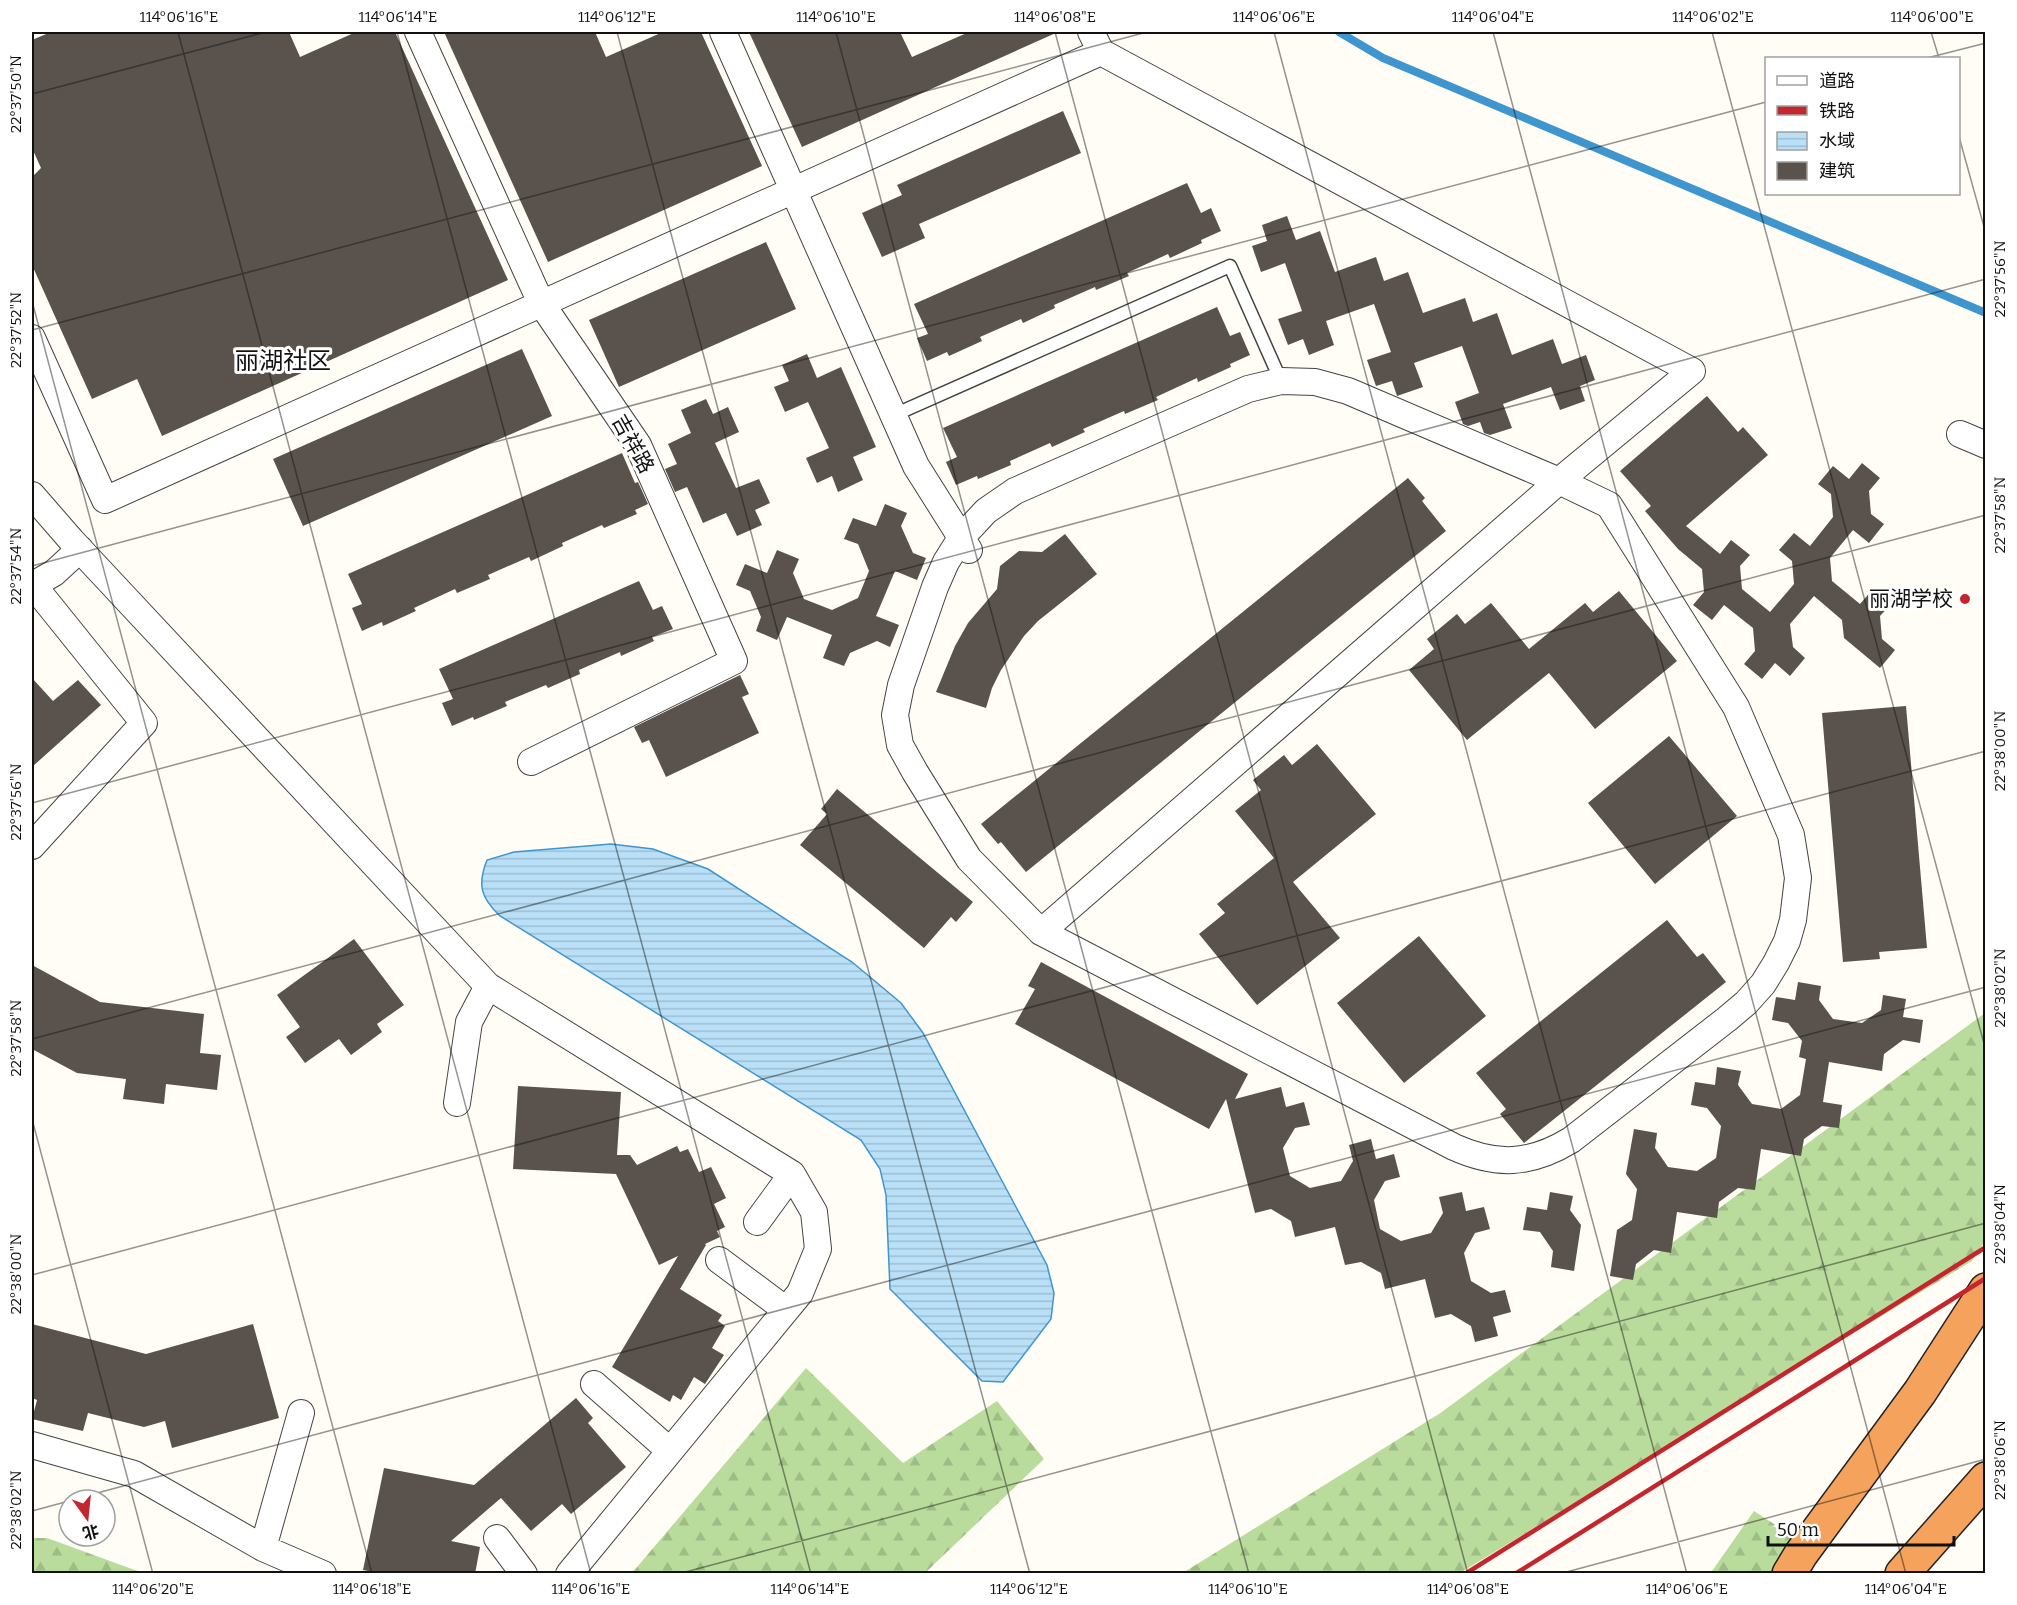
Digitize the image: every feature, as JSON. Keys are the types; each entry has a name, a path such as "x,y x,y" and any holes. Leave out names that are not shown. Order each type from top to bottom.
{"highway":[{"path":"1789,1574 1801,1554 1920,1392 1986,1290"},
{"path":"1902,1574 1986,1479"}],"street":[{"name":"吉祥路","path":"418,32 541,303 638,445 734,661 531,762"},
{"path":"723,32 916,466 965,544"},
{"path":"32,338 105,500 794,189 1096,42 1692,371 1559,481 1041,932"},
{"path":"1281,381 1315,382 1348,391 1559,481 1609,505 1736,707 1791,835 1798,878 1793,920 1787,940 1763,984 1746,1003 1570,1140 1539,1156 1505,1161 1478,1157 1454,1147 1041,932 969,859 900,745 895,715 901,685 935,587 946,562 965,544 986,511 1015,491 1248,389 1281,381"},
{"path":"1960,434 1986,445"},
{"path":"32,495 488,986 792,1174 814,1212 818,1249 800,1293 569,1574"},
{"path":"32,846 144,723 32,584 54,573 80,549"},
{"path":"457,1103 469,1022 488,986"},
{"path":"757,1222 792,1174"},
{"path":"719,1260 786,1310"},
{"path":"594,1384 670,1451"},
{"path":"263,1548 301,1413"},
{"path":"32,1445 134,1474 263,1548 323,1574"},
{"path":"497,1538 524,1574"}],"lane":[{"path":"894,415 1230,266 1281,381"}],"green space":[{"path":"1985,1013 1985,1241 1972,1261 1460,1573 1181,1574 1439,1414"},
{"path":"806,1368 903,1463 997,1401 1044,1459 925,1573 632,1573"},
{"path":"1754,1511 1797,1539 1776,1573 1710,1574"},
{"path":"32,1538 47,1538 57,1542 57,1548 74,1548 143,1573 32,1573"}],"water":[{"path":"611,844 653,849 708,869 852,962 901,1003 923,1033 1047,1265 1054,1293 1051,1319 1003,1382 982,1381 890,1289 886,1195 880,1169 861,1140 500,916 485,897 482,877 487,860 514,852"}],"building":[{"path":"51,32 289,32 300,57 356,32 395,32 508,280 162,436 137,379 92,399 32,265 32,177 41,168 32,148 32,40"},
{"path":"444,32 595,32 606,57 663,32 701,32 762,166 548,262"},
{"path":"749,32 900,32 912,57 969,32 1058,32 802,147"},
{"path":"1063,111 1081,153 919,224 925,238 882,257 862,213 902,195 897,185"},
{"path":"1187,183 1201,213 1211,208 1221,231 1170,258 1168,254 1127,273 1129,276 1096,290 1095,287 1054,305 1055,308 1023,323 1021,319 980,337 982,341 949,356 947,352 927,361 917,338 928,334 914,304"},
{"path":"1287,216 1296,240 1320,231 1335,272 1376,257 1384,281 1408,272 1423,313 1465,298 1473,322 1497,313 1512,355 1553,339 1562,364 1586,355 1595,380 1580,386 1585,401 1560,410 1551,387 1503,404 1512,428 1490,435 1484,433 1480,422 1468,426 1463,424 1455,402 1479,393 1462,346 1414,363 1423,387 1397,396 1392,381 1376,386 1367,360 1391,352 1374,304 1326,321 1334,345 1309,355 1303,339 1288,345 1278,319 1302,311 1285,263 1261,272 1252,246 1267,241 1262,225"},
{"path":"766,242 796,309 619,387 589,320"},
{"path":"1217,307 1230,336 1240,332 1250,355 1230,364 1231,367 1198,382 1197,378 1156,397 1158,400 1125,414 1124,411 1083,429 1085,432 1052,447 1050,443 1010,461 1011,465 978,479 977,476 956,485 946,462 957,457 943,428"},
{"path":"522,349 552,416 303,526 273,459"},
{"path":"807,354 817,378 841,367 876,447 853,457 863,480 838,492 832,476 817,483 806,458 829,448 808,402 785,412 774,387 789,381 782,365"},
{"path":"1707,396 1738,432 1743,427 1768,455 1686,526 1720,554 1731,540 1750,555 1740,566 1742,589 1770,612 1794,584 1792,561 1779,550 1794,533 1810,546 1833,517 1831,494 1818,484 1833,466 1849,479 1862,463 1880,478 1869,491 1871,514 1884,524 1869,543 1853,530 1830,558 1832,581 1860,604 1873,589 1891,604 1880,616 1882,639 1895,650 1880,668 1844,638 1842,620 1814,596 1790,624 1793,647 1805,658 1790,676 1775,663 1762,679 1744,664 1755,651 1753,628 1724,605 1712,620 1693,605 1704,592 1702,569 1678,549 1645,511 1651,506 1620,471"},
{"path":"706,399 713,414 728,407 739,432 715,443 736,488 759,479 770,503 755,510 762,525 737,536 726,513 703,523 687,487 675,492 665,469 677,464 668,444 691,433 681,410"},
{"path":"622,453 635,483 638,482 648,504 635,510 637,514 604,528 602,525 562,543 563,546 531,561 529,557 488,575 490,579 457,593 455,589 414,608 416,611 383,626 382,622 362,631 352,608 362,604 348,574"},
{"path":"1408,478 1425,498 1422,501 1446,531 1026,872 1001,842 998,844 981,824"},
{"path":"885,504 907,513 901,526 913,553 926,558 917,580 895,571 876,616 899,625 890,647 877,641 850,653 844,666 823,658 832,635 787,617 777,640 756,631 761,617 750,591 736,585 745,564 767,573 777,550 799,559 793,573 804,599 832,610 858,598 869,571 858,544 844,539 853,518 876,526"},
{"path":"1065,534 1097,574 1038,621 1024,636 1001,670 986,708 936,692 955,646 968,623 997,589 1000,566 1019,551 1042,552"},
{"path":"639,581 653,610 662,606 673,629 652,637 654,641 621,656 620,652 579,670 580,674 548,688 546,685 505,702 507,706 474,720 473,717 452,726 442,703 453,699 439,669"},
{"path":"1619,591 1677,661 1595,729 1549,673 1467,740 1409,670 1434,649 1427,639 1457,614 1465,624 1491,603 1529,649 1585,603 1593,612"},
{"path":"740,675 749,694 742,697 759,733 666,777 649,740 642,743 634,727"},
{"path":"32,678 53,701 78,680 101,705 32,767"},
{"path":"1906,706 1927,948 1879,952 1880,959 1843,962 1822,713"},
{"path":"1669,736 1737,816 1655,884 1588,803"},
{"path":"1317,744 1376,814 1293,882 1340,938 1257,1005 1199,934 1225,913 1217,904 1274,858 1235,811 1261,790 1253,780 1284,755 1292,765"},
{"path":"837,789 973,902 956,922 951,917 924,948 800,845 827,814 821,809"},
{"path":"1667,920 1697,957 1703,953 1726,982 1524,1143 1500,1114 1506,1109 1476,1073"},
{"path":"1419,936 1486,1016 1404,1083 1337,1003"},
{"path":"354,939 404,1005 377,1024 382,1032 351,1055 339,1039 305,1063 286,1037 300,1027 277,995"},
{"path":"1041,962 1248,1074 1235,1099 1281,1087 1286,1107 1304,1102 1310,1125 1295,1128 1283,1148 1290,1176 1310,1188 1341,1181 1353,1161 1349,1145 1371,1139 1376,1159 1394,1154 1400,1177 1385,1181 1374,1200 1380,1229 1401,1241 1431,1233 1443,1213 1439,1197 1462,1192 1466,1211 1484,1207 1490,1229 1475,1233 1464,1253 1471,1281 1491,1293 1505,1290 1511,1312 1493,1317 1498,1336 1475,1342 1471,1326 1451,1314 1435,1318 1425,1279 1385,1289 1381,1273 1361,1262 1345,1265 1335,1227 1295,1237 1291,1221 1271,1209 1255,1213 1226,1099 1209,1129 1015,1024 1035,989 1028,986"},
{"path":"32,965 100,1002 204,1014 200,1053 221,1055 217,1090 166,1084 164,1104 123,1099 126,1079 77,1073 32,1049"},
{"path":"1798,982 1821,986 1819,1000 1833,1019 1862,1023 1881,1010 1883,995 1906,999 1903,1017 1923,1020 1920,1043 1903,1040 1884,1054 1882,1071 1829,1062 1823,1102 1842,1105 1839,1128 1822,1126 1804,1139 1801,1156 1761,1149 1755,1190 1738,1188 1719,1202 1717,1218 1677,1212 1671,1253 1654,1250 1636,1264 1633,1280 1610,1276 1617,1230 1632,1220 1637,1189 1626,1174 1634,1129 1657,1133 1655,1148 1668,1167 1697,1171 1716,1158 1721,1126 1707,1108 1691,1105 1695,1082 1715,1085 1717,1067 1741,1071 1738,1085 1752,1104 1781,1109 1800,1095 1806,1059 1799,1057 1802,1041 1788,1023 1772,1020 1776,997 1795,1000"},
{"path":"518,1086 621,1092 617,1155 630,1155 637,1165 677,1146 680,1152 688,1149 699,1172 711,1167 726,1198 714,1204 725,1227 717,1231 720,1237 705,1244 680,1289 722,1315 718,1321 725,1326 712,1348 724,1355 705,1384 694,1377 681,1400 673,1395 670,1402 612,1367 678,1256 659,1265 616,1174 513,1169"},
{"path":"1550,1192 1573,1196 1570,1210 1581,1225 1574,1271 1551,1267 1553,1251 1540,1232 1523,1230 1527,1207 1547,1210"},
{"path":"32,1324 146,1354 253,1324 279,1418 172,1448 165,1421 144,1427 88,1413 83,1431 32,1419 37,1400 32,1398"},
{"path":"576,1398 593,1418 588,1423 626,1467 571,1514 562,1504 531,1531 501,1498 451,1541 480,1547 475,1574 383,1574 363,1570 384,1468 474,1485"}],"waterway":[{"path":"1339,32 1383,58 1986,313"}],"railway":[{"path":"1465,1574 1986,1247"},
{"path":"1515,1574 1986,1278"}],"place":[{"name":"丽湖学校","path":"1965,599"}],"district":[{"name":"丽湖社区","path":"283,361"}]}
